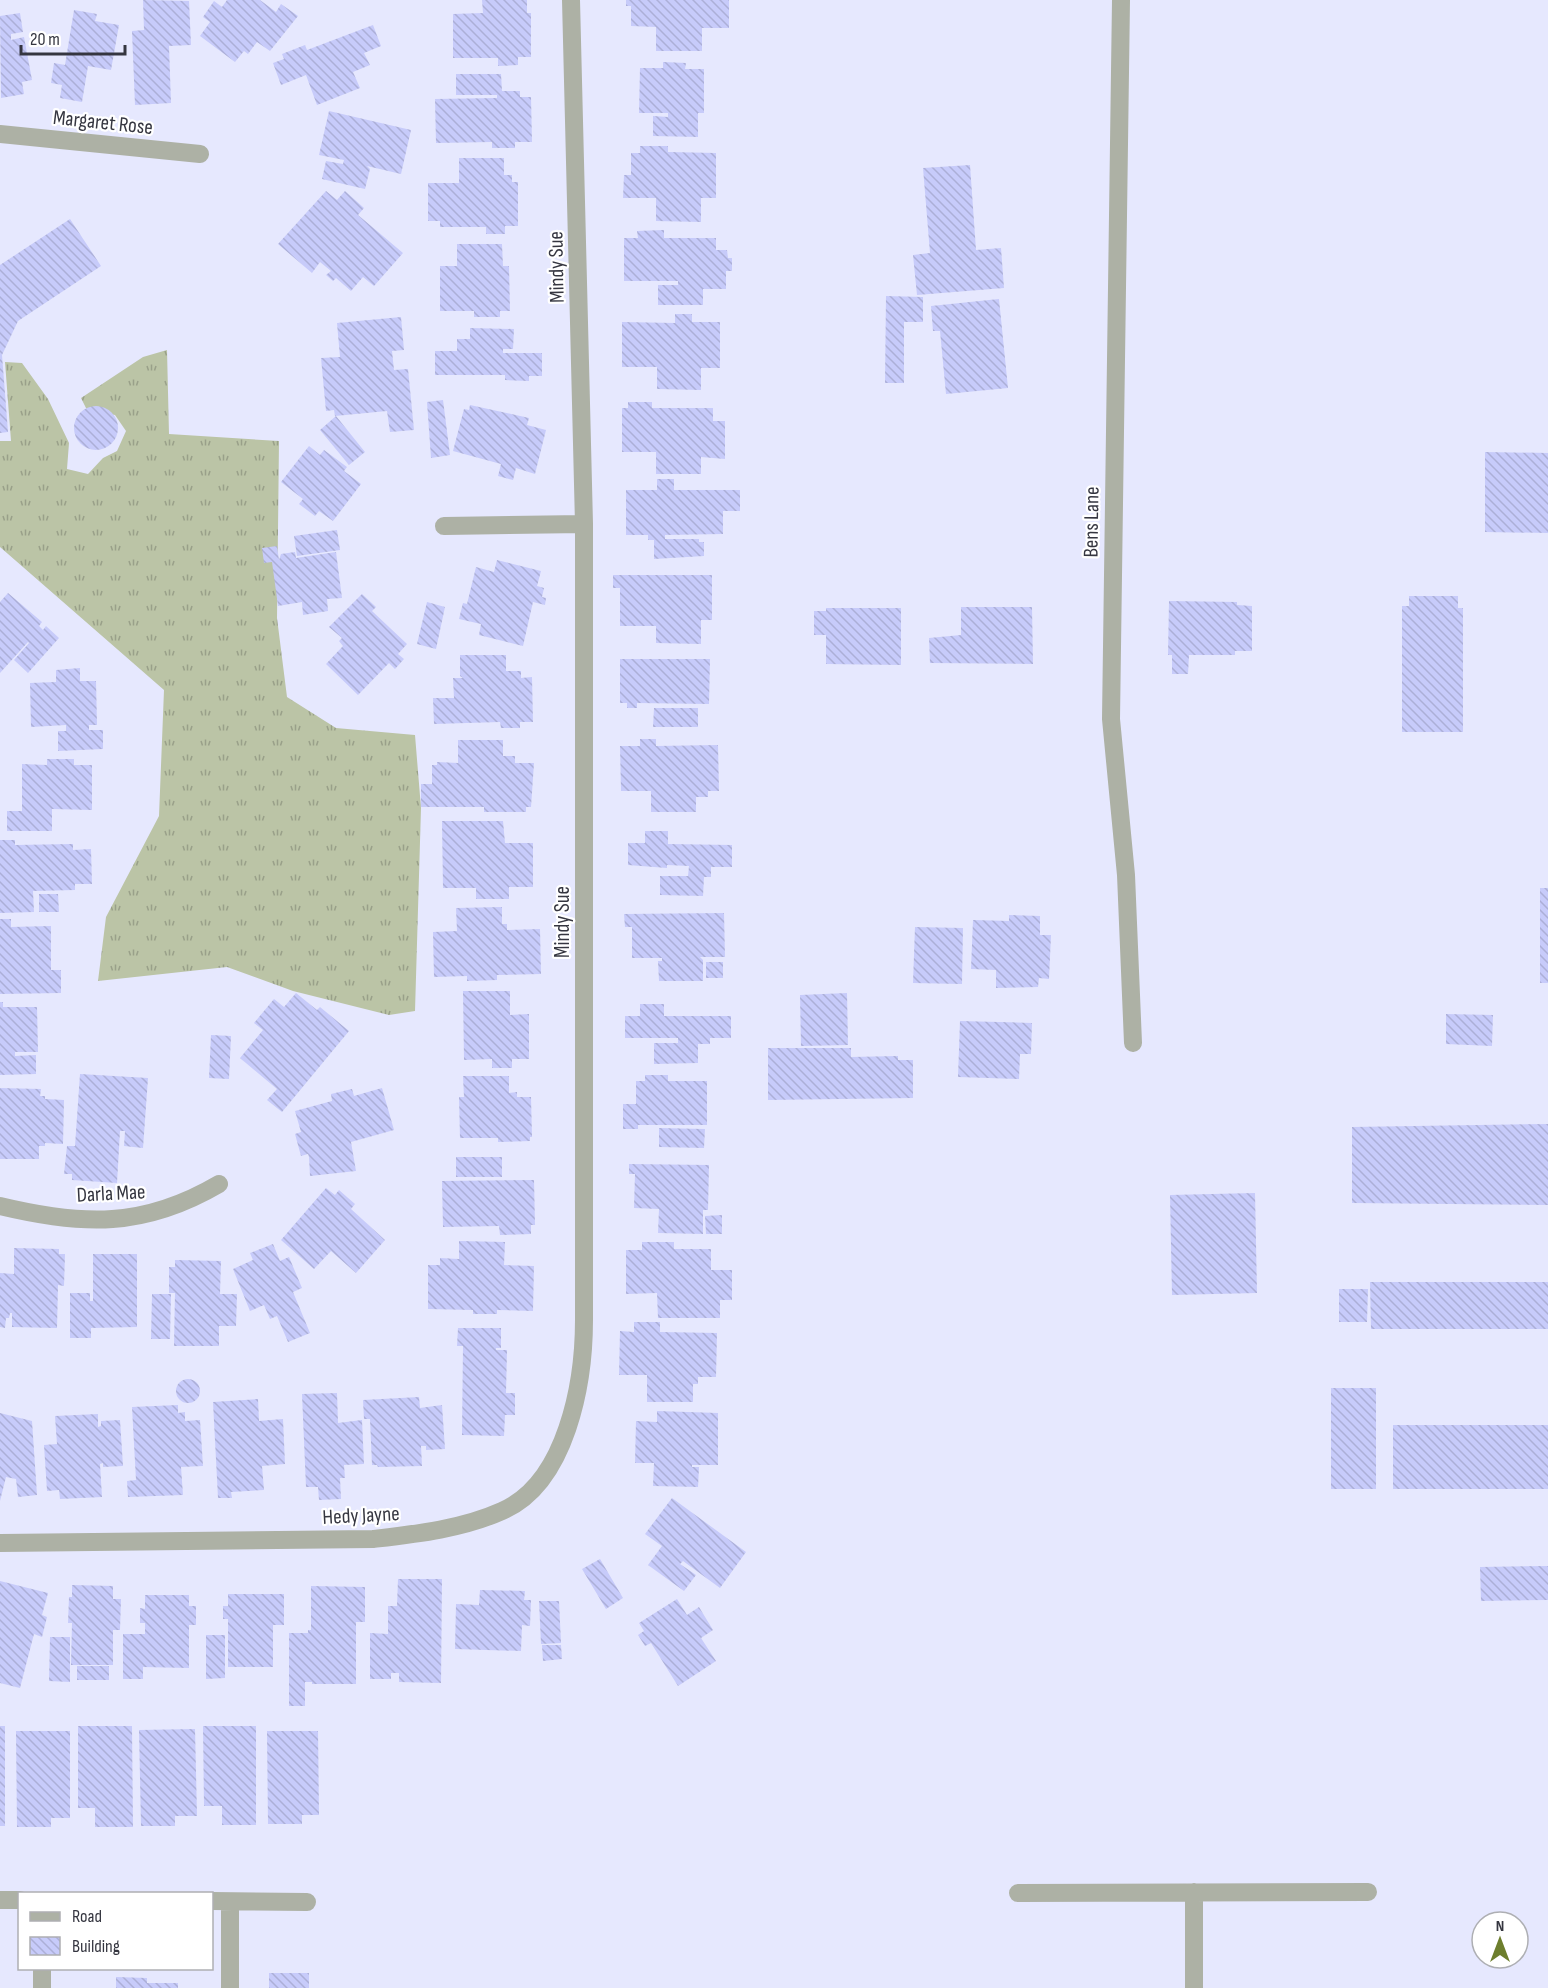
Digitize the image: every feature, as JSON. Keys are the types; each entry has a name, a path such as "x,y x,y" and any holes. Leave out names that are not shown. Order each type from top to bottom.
{"street":[{"name":"Bens Lane","path":"1121,0 1111,719 1126,874 1133,1043"},
{"name":"Mindy Sue","path":"572,4 584,524 584,1320"},
{"name":"Margaret Rose","path":"0,134 201,154"},
{"path":"444,526 584,524"},
{"name":"Darla Mae","path":"0,1206 48,1217 91,1220 128,1217 169,1209 189,1202 219,1184"},
{"name":"Hedy Jayne","path":"0,1543 373,1539 425,1533 504,1511 530,1492 547,1472 566,1433 584,1354 584,1320"},
{"path":"1194,1892 1194,1988"},
{"path":"1018,1893 1368,1892"},
{"path":"0,1900 18,1900"},
{"path":"213,1901 307,1902"},
{"path":"230,1902 230,1988"},
{"path":"42,1970 42,1988"}],"green space":[{"path":"167,350 169,434 279,441 277,618 287,697 336,728 415,735 421,808 415,1011 389,1015 293,991 227,967 98,981 106,917 159,816 164,690 0,547 0,441 11,441 5,362 22,363 48,399 69,443 67,469 88,474 103,458 117,451 126,431 115,415 87,410 81,398 143,357"}],"building":[{"path":"143,0 189,1 191,45 169,46 171,103 135,105 132,31 144,30"},
{"path":"227,0 260,0 276,12 281,4 298,16 270,51 257,42 248,54 244,51 235,62 200,36 210,22 203,17 214,1 222,7"},
{"path":"482,0 527,0 527,13 531,13 531,57 518,57 518,65 498,66 498,58 453,58 453,14 483,13"},
{"path":"626,0 729,0 729,28 702,28 702,51 656,51 656,27 631,26 631,6 626,6"},
{"path":"74,10 97,14 95,21 119,25 111,70 88,66 82,102 60,98 62,85 51,83 54,63 65,65"},
{"path":"20,13 23,32 11,34 11,40 24,37 32,80 22,82 24,94 1,98 0,16"},
{"path":"373,25 381,46 364,53 370,65 353,72 360,88 317,105 306,75 281,85 273,63 284,59 282,54 305,45 307,50"},
{"path":"663,62 686,63 685,69 704,69 704,113 698,113 698,137 653,136 653,116 668,117 668,113 639,113 640,68 663,68"},
{"path":"456,74 501,74 502,91 520,91 520,97 531,97 532,142 515,142 515,148 492,148 492,142 436,143 435,99 497,98 497,95 456,95"},
{"path":"329,111 411,130 401,174 367,166 370,169 365,189 322,179 326,161 343,164 344,160 319,155"},
{"path":"640,146 668,146 668,152 716,153 716,198 701,198 701,222 656,221 656,198 623,198 624,175 631,175 631,153 640,153"},
{"path":"459,158 504,158 504,175 512,175 512,182 518,182 518,226 505,226 505,234 486,234 486,227 440,227 440,221 428,221 428,183 459,183"},
{"path":"970,165 976,250 1001,248 1004,288 917,295 913,255 930,253 923,168"},
{"path":"326,191 337,200 345,191 364,208 358,215 403,253 374,286 363,277 351,291 336,278 333,281 326,275 331,271 320,262 312,273 278,244"},
{"path":"70,219 101,266 18,321 2,355 8,432 0,433 0,265"},
{"path":"664,230 664,238 716,238 716,250 727,250 728,258 732,258 732,271 726,271 726,289 703,289 703,305 658,305 658,285 678,285 678,281 624,281 624,238 638,238 637,231"},
{"path":"457,244 502,244 503,266 509,266 510,311 500,311 500,317 474,317 474,311 440,311 440,266 457,266"},
{"path":"886,296 923,297 923,322 904,322 904,383 885,383"},
{"path":"999,299 1008,388 946,394 940,331 933,331 931,306"},
{"path":"675,314 692,314 692,322 720,322 720,368 701,368 701,390 657,389 657,367 622,367 622,322 675,323"},
{"path":"401,317 404,350 392,351 394,370 408,369 414,430 390,432 387,411 335,416 334,410 326,411 321,358 340,357 337,323"},
{"path":"470,328 514,329 513,349 503,349 503,353 542,353 542,376 529,376 529,381 505,380 505,375 435,375 435,351 457,351 457,339 470,339"},
{"path":"443,400 450,455 431,458 427,402"},
{"path":"628,402 652,402 652,408 713,408 713,421 725,421 725,459 701,457 701,474 656,474 656,452 622,452 622,408 628,408"},
{"path":"470,405 529,418 527,425 546,430 535,474 516,468 513,480 498,476 501,464 453,451 464,409 469,410"},
{"path":"96,406 111,413 118,428 111,443 96,450 81,443 74,428 81,413"},
{"path":"336,416 365,452 349,465 320,430"},
{"path":"309,446 320,455 324,450 347,467 344,471 361,484 333,521 319,511 315,516 299,504 303,499 281,482"},
{"path":"1485,452 1548,453 1548,533 1485,532"},
{"path":"657,479 674,479 674,490 740,490 740,511 723,511 723,534 665,535 665,539 699,539 699,542 704,542 704,556 654,559 654,540 648,540 648,535 626,535 626,490 657,490"},
{"path":"337,530 340,550 297,556 294,536"},
{"path":"277,546 279,560 281,554 295,552 296,558 336,552 342,598 327,599 328,611 303,615 302,602 278,606 272,562 264,563 262,548"},
{"path":"497,560 541,571 537,586 544,588 542,597 546,598 545,605 533,602 523,646 479,635 481,624 459,619 463,603 467,604 476,567 494,572"},
{"path":"613,575 712,575 712,620 701,620 701,644 656,643 656,626 620,626 620,588 613,588"},
{"path":"8,593 42,622 39,626 43,630 46,626 59,638 28,673 14,660 28,642 0,673 0,602"},
{"path":"362,594 376,607 372,611 407,644 398,654 404,659 395,669 389,663 358,695 326,664 343,646 339,641 342,638 329,627"},
{"path":"1409,596 1458,596 1458,608 1463,608 1463,732 1402,732 1402,606 1409,606"},
{"path":"1169,601 1237,602 1237,605 1252,606 1252,651 1235,651 1235,655 1189,655 1188,674 1172,674 1172,655 1168,655"},
{"path":"427,602 445,607 436,649 417,644"},
{"path":"961,607 1032,607 1033,664 930,663 929,638 961,635"},
{"path":"826,608 901,608 901,665 826,664 826,635 814,635 814,611 826,611"},
{"path":"460,655 506,655 506,671 521,671 521,678 532,677 533,722 520,722 520,728 501,728 500,722 434,724 433,698 454,698 453,678 463,678 460,676"},
{"path":"620,659 710,659 709,704 637,703 637,708 627,708 627,703 620,703"},
{"path":"80,668 80,681 96,681 97,725 89,725 89,730 103,730 103,749 58,751 58,731 66,731 66,725 31,727 30,683 56,682 56,670"},
{"path":"654,708 698,708 698,727 653,727"},
{"path":"640,739 656,739 656,746 718,745 719,791 708,791 708,797 696,797 696,812 651,812 651,791 621,791 620,746 640,746"},
{"path":"458,740 503,740 503,756 515,756 515,763 534,763 531,807 526,807 526,812 484,812 484,807 421,807 421,784 432,784 432,765 437,765 437,762 458,763"},
{"path":"47,759 74,759 74,765 92,765 92,810 52,809 52,831 7,831 7,811 22,811 22,764 47,765"},
{"path":"442,821 503,821 505,843 533,843 533,887 509,887 509,899 476,899 476,888 443,888"},
{"path":"645,831 668,831 668,844 732,845 732,867 711,867 711,877 704,877 703,896 660,895 660,876 688,876 689,866 667,865 667,868 628,865 628,843 645,843"},
{"path":"0,840 15,840 15,845 73,844 73,850 91,849 92,884 75,884 75,890 33,891 34,912 0,913"},
{"path":"1540,888 1548,888 1548,983 1540,983"},
{"path":"39,894 58,894 59,912 39,912"},
{"path":"502,907 502,924 507,924 507,930 540,929 541,974 497,975 497,980 467,981 467,976 434,977 433,932 457,931 456,908"},
{"path":"724,913 725,957 700,957 703,960 703,981 659,981 658,961 662,961 662,958 632,958 632,927 625,927 624,914"},
{"path":"1009,915 1040,916 1040,935 1051,935 1049,979 1039,978 1038,987 996,988 996,970 971,969 973,920 1009,921"},
{"path":"0,919 11,919 11,927 51,926 51,970 61,970 61,993 0,994"},
{"path":"915,927 963,928 962,984 913,983"},
{"path":"706,962 723,962 723,978 706,978"},
{"path":"463,991 510,991 510,1015 529,1014 529,1059 512,1059 512,1068 492,1068 492,1059 464,1060"},
{"path":"296,993 317,1010 320,1007 349,1031 282,1112 267,1100 277,1089 240,1058 263,1030 254,1023 274,999 284,1007"},
{"path":"847,993 848,1045 801,1046 800,995"},
{"path":"0,1002 3,1002 3,1007 37,1007 38,1052 15,1052 15,1056 36,1055 36,1074 0,1075"},
{"path":"640,1004 664,1004 664,1016 731,1016 731,1038 710,1038 710,1044 698,1044 698,1063 654,1064 654,1043 678,1043 678,1038 625,1038 625,1016 640,1016"},
{"path":"1446,1014 1493,1015 1492,1046 1446,1044"},
{"path":"960,1021 1032,1023 1031,1054 1020,1054 1019,1079 958,1077"},
{"path":"211,1035 231,1036 229,1079 209,1078"},
{"path":"768,1048 851,1048 851,1057 898,1056 898,1060 913,1060 913,1098 768,1100"},
{"path":"80,1074 148,1078 143,1148 124,1146 125,1131 120,1131 117,1183 72,1180 72,1174 64,1174 67,1146 75,1146"},
{"path":"645,1075 668,1075 668,1081 707,1081 707,1125 638,1125 638,1129 623,1129 623,1104 636,1104 636,1081 645,1081"},
{"path":"463,1076 509,1076 509,1093 517,1092 517,1097 531,1097 532,1137 530,1141 498,1142 498,1138 460,1138 459,1097 464,1097"},
{"path":"0,1088 41,1089 40,1096 45,1096 45,1099 64,1100 63,1144 45,1143 45,1146 39,1146 39,1159 0,1159"},
{"path":"382,1088 394,1130 351,1142 356,1171 310,1176 308,1154 301,1156 295,1134 301,1132 295,1111 332,1101 331,1094 352,1089 354,1096"},
{"path":"1548,1124 1548,1205 1352,1203 1352,1127"},
{"path":"659,1128 705,1129 704,1148 659,1147"},
{"path":"456,1157 502,1157 502,1177 456,1177"},
{"path":"629,1164 709,1165 708,1210 703,1210 703,1234 658,1233 659,1209 634,1208 635,1174 629,1174"},
{"path":"534,1180 535,1225 531,1225 531,1234 500,1235 499,1226 443,1227 442,1181"},
{"path":"326,1188 335,1195 339,1190 355,1204 351,1209 385,1240 356,1273 331,1251 314,1269 281,1240"},
{"path":"1255,1193 1257,1293 1172,1295 1170,1195"},
{"path":"722,1215 722,1234 706,1234 705,1216"},
{"path":"459,1241 505,1242 504,1265 534,1266 533,1311 497,1310 497,1314 473,1314 473,1310 428,1309 428,1265 440,1265 440,1258 459,1259"},
{"path":"642,1242 674,1242 674,1249 711,1249 711,1270 732,1270 732,1300 720,1300 720,1318 658,1318 657,1293 626,1294 626,1250 642,1250"},
{"path":"273,1244 280,1261 289,1257 302,1288 293,1292 310,1333 288,1342 277,1316 270,1319 264,1305 250,1311 233,1269 253,1260 250,1253"},
{"path":"14,1248 59,1249 59,1254 65,1254 64,1286 58,1285 57,1328 12,1327 12,1313 9,1318 6,1318 5,1328 0,1327 0,1273 14,1274"},
{"path":"93,1254 137,1254 137,1327 91,1328 91,1338 70,1338 70,1293 90,1293 90,1301 93,1301"},
{"path":"175,1260 221,1261 220,1294 237,1294 236,1326 219,1326 219,1346 174,1346 175,1293 169,1293 169,1267 175,1267"},
{"path":"1370,1282 1548,1282 1548,1329 1371,1329"},
{"path":"1339,1289 1368,1289 1367,1322 1339,1322"},
{"path":"152,1294 171,1294 170,1339 151,1339"},
{"path":"634,1322 660,1322 660,1332 717,1333 716,1377 698,1377 698,1384 693,1384 693,1402 647,1402 647,1375 619,1375 620,1331 634,1332"},
{"path":"458,1328 501,1328 501,1348 496,1348 496,1350 507,1350 506,1393 515,1393 515,1415 505,1415 504,1436 462,1435 463,1346 457,1346"},
{"path":"188,1379 193,1380 199,1386 199,1396 193,1402 188,1403 183,1402 177,1396 176,1391 177,1386 183,1380"},
{"path":"1331,1388 1376,1388 1376,1489 1331,1489"},
{"path":"337,1393 338,1423 362,1420 364,1464 344,1465 345,1478 340,1478 341,1499 319,1500 318,1487 306,1487 302,1394"},
{"path":"419,1397 420,1408 442,1405 445,1449 426,1450 426,1446 421,1446 422,1466 378,1467 372,1465 370,1419 364,1419 363,1400"},
{"path":"258,1399 259,1421 283,1419 285,1464 262,1466 264,1490 231,1492 232,1498 218,1498 213,1402"},
{"path":"178,1405 178,1413 185,1412 185,1421 200,1420 203,1466 181,1467 183,1495 128,1497 127,1481 136,1480 132,1407"},
{"path":"657,1411 718,1413 718,1465 692,1465 692,1467 699,1467 698,1487 653,1486 654,1463 635,1463 636,1421 657,1422"},
{"path":"0,1413 32,1421 37,1495 18,1497 16,1479 6,1477 0,1501"},
{"path":"98,1414 98,1427 101,1426 101,1421 120,1420 123,1466 103,1467 103,1463 100,1464 102,1497 60,1499 59,1490 47,1491 44,1445 57,1444 55,1416"},
{"path":"1393,1425 1548,1425 1548,1489 1393,1489"},
{"path":"672,1498 746,1552 720,1588 683,1561 680,1564 696,1575 684,1591 648,1565 662,1546 645,1534"},
{"path":"600,1559 623,1598 606,1609 582,1569"},
{"path":"1548,1566 1548,1600 1481,1601 1480,1567"},
{"path":"398,1579 442,1579 441,1683 399,1682 399,1673 391,1673 391,1679 370,1679 370,1633 388,1634 388,1606 397,1606"},
{"path":"0,1581 48,1593 42,1615 47,1617 42,1637 34,1634 20,1688 0,1683"},
{"path":"72,1585 113,1586 113,1599 121,1599 120,1630 113,1630 113,1665 71,1665 72,1623 68,1623"},
{"path":"311,1586 365,1587 365,1622 356,1622 356,1684 305,1682 305,1706 289,1706 289,1633 308,1633 308,1630 311,1630"},
{"path":"480,1590 525,1591 524,1600 531,1600 530,1626 522,1625 521,1651 455,1649 456,1604 479,1605"},
{"path":"228,1594 284,1594 284,1625 273,1625 273,1667 228,1667 228,1619 223,1619 223,1606 228,1606"},
{"path":"145,1595 189,1595 189,1606 196,1606 196,1625 189,1625 189,1668 143,1667 143,1679 123,1679 123,1634 145,1634 145,1623 140,1623 140,1608 145,1609"},
{"path":"677,1599 687,1615 699,1607 713,1630 701,1638 716,1661 678,1686 651,1643 645,1646 638,1635 644,1631 639,1623"},
{"path":"539,1601 559,1601 561,1643 541,1644"},
{"path":"206,1635 225,1635 225,1678 206,1679"},
{"path":"50,1637 70,1637 70,1682 49,1681"},
{"path":"542,1645 561,1645 562,1659 543,1661"},
{"path":"77,1666 109,1666 109,1680 77,1680"},
{"path":"0,1726 5,1726 5,1826 0,1826"},
{"path":"78,1726 132,1726 133,1827 95,1827 95,1808 78,1808"},
{"path":"203,1726 256,1726 256,1825 222,1825 222,1806 204,1806"},
{"path":"195,1729 197,1816 175,1816 175,1826 141,1826 139,1730"},
{"path":"16,1731 70,1731 70,1818 51,1818 51,1827 17,1827"},
{"path":"267,1731 318,1731 319,1815 302,1815 302,1824 268,1824"},
{"path":"269,1973 309,1973 309,1988 269,1988"},
{"path":"116,1977 147,1978 147,1983 178,1983 178,1988 116,1988"}]}
